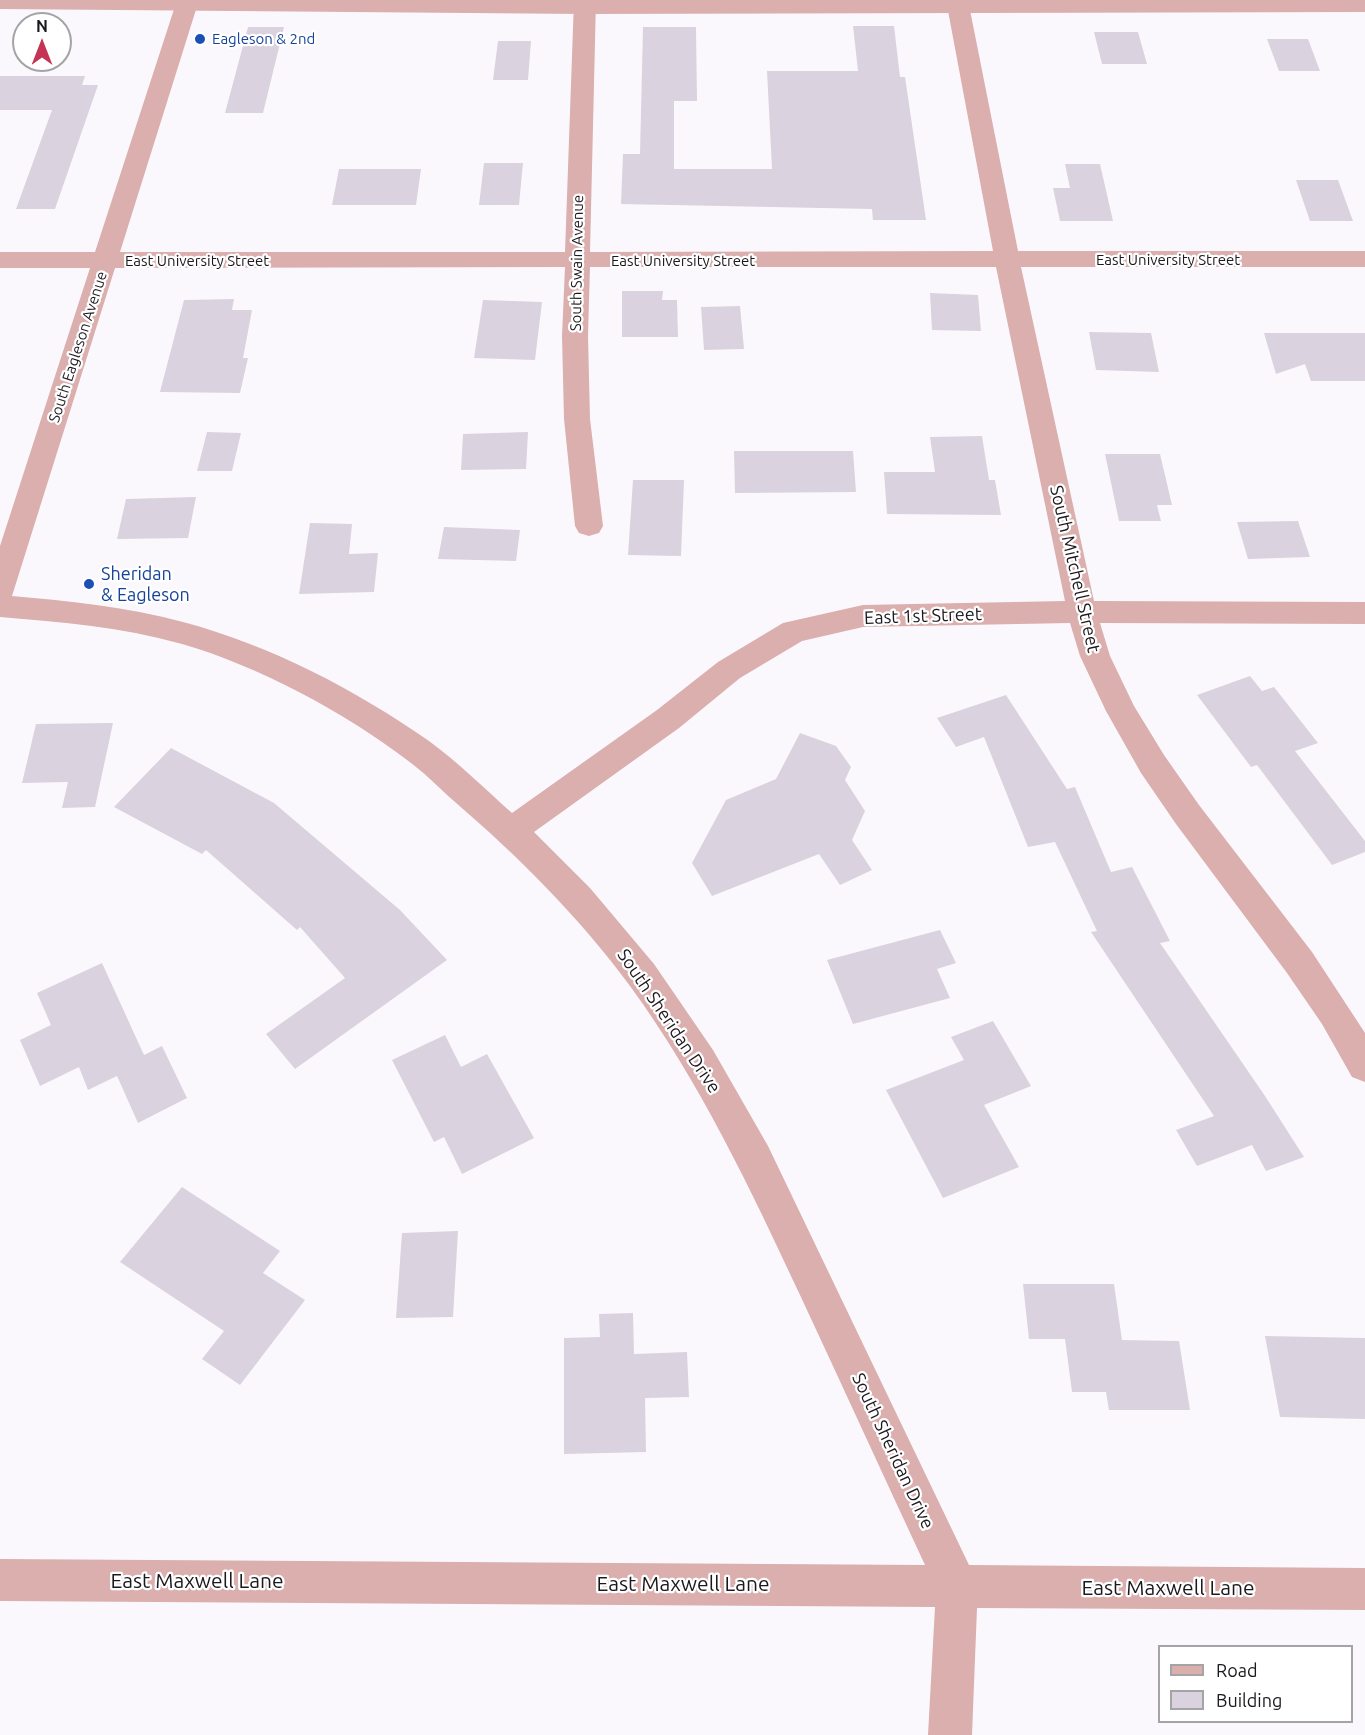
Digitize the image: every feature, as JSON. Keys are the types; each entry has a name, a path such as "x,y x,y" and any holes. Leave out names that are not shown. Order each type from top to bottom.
{"street":[{"name":"South Eagleson Avenue","path":"0,591 188,2"},
{"path":"0,3 1302,3 1365,6"},
{"name":"South Mitchell Street","path":"958,3 1007,261 1082,612 1094,654 1115,700 1160,776 1272,923 1353,1042 1365,1066"},
{"name":"South Swain Avenue","path":"585,4 576,262 576,419 588,526"},
{"name":"East University Street","path":"0,260 576,262 1365,259"},
{"name":"South Sheridan Drive","path":"0,606 91,614 135,621 183,633 236,651 293,677 351,707 419,751 511,831 578,898 642,975 700,1061 754,1158 957,1586 950,1735"},
{"name":"East 1st Street","path":"511,831 668,719 729,670 794,631 863,616 1082,612 1365,613"},
{"name":"East Maxwell Lane","path":"0,1580 1365,1589"}],"building":[{"path":"853,26 894,26 900,77 905,77 926,220 873,220 872,209 621,204 623,154 640,154 643,27 696,27 697,101 674,101 674,169 772,169 767,71 858,71"},
{"path":"248,27 284,27 263,113 225,113"},
{"path":"1094,32 1138,32 1147,64 1102,64"},
{"path":"1267,39 1308,39 1320,71 1279,71"},
{"path":"498,41 531,41 528,80 493,80"},
{"path":"0,76 85,76 82,85 98,85 55,209 16,209 52,110 0,110"},
{"path":"484,163 523,163 519,205 479,205"},
{"path":"1065,164 1100,164 1113,221 1060,221 1053,188 1070,188"},
{"path":"339,169 421,169 416,205 332,205"},
{"path":"1296,180 1338,180 1353,221 1310,221"},
{"path":"622,291 663,291 662,300 677,300 678,337 622,337"},
{"path":"930,293 978,295 981,331 932,330"},
{"path":"234,299 232,310 252,310 243,358 248,358 240,393 160,392 184,300"},
{"path":"483,300 542,302 535,360 474,358"},
{"path":"740,306 744,349 704,350 701,307"},
{"path":"1089,332 1151,333 1159,372 1096,370"},
{"path":"1264,333 1365,333 1365,381 1311,381 1305,364 1276,374"},
{"path":"207,432 241,433 232,471 197,471"},
{"path":"528,432 526,469 461,470 463,434"},
{"path":"982,436 989,480 995,480 1001,515 887,514 884,472 935,472 930,437"},
{"path":"734,451 853,451 856,492 735,493"},
{"path":"1105,454 1160,454 1172,505 1157,505 1161,521 1119,521"},
{"path":"633,480 684,480 681,556 628,555"},
{"path":"196,497 188,538 117,539 126,499"},
{"path":"1298,521 1310,557 1248,559 1237,522"},
{"path":"310,523 352,524 349,554 378,553 374,592 299,594"},
{"path":"444,527 520,530 516,561 438,559"},
{"path":"1250,676 1262,691 1274,687 1318,743 1295,751 1365,841 1365,852 1332,865 1257,765 1251,767 1197,695"},
{"path":"1006,695 1067,789 1075,787 1111,872 1132,867 1170,941 1160,943 1304,1157 1266,1171 1252,1145 1197,1166 1176,1130 1214,1116 1091,932 1097,931 1055,842 1028,847 984,737 956,747 937,718"},
{"path":"113,723 95,807 62,808 68,782 22,783 36,724"},
{"path":"800,733 836,746 851,767 845,780 865,811 852,840 872,870 840,885 819,854 712,896 692,863 726,800 776,779"},
{"path":"171,748 274,803 400,910 447,960 295,1069 266,1034 345,978 300,927 297,930 206,850 202,854 114,807"},
{"path":"940,930 956,963 937,969 950,998 853,1024 827,960"},
{"path":"102,963 144,1055 162,1046 187,1098 138,1123 117,1076 88,1090 79,1067 40,1086 20,1040 51,1025 37,993"},
{"path":"993,1021 1031,1086 984,1105 1019,1167 943,1198 886,1090 964,1060 951,1037"},
{"path":"445,1035 461,1067 487,1054 534,1138 462,1174 444,1137 434,1142 392,1060"},
{"path":"182,1187 280,1251 263,1273 305,1300 240,1385 202,1359 224,1331 120,1262"},
{"path":"458,1231 453,1317 396,1318 402,1233"},
{"path":"1023,1284 1114,1284 1122,1340 1179,1341 1190,1410 1109,1410 1106,1392 1072,1392 1065,1339 1029,1339"},
{"path":"633,1313 634,1354 687,1352 689,1397 645,1398 646,1452 564,1454 564,1338 600,1337 599,1314"},
{"path":"1265,1336 1365,1338 1365,1419 1280,1417"}],"place":[{"name":"Eagleson & 2nd","path":"200,39"},
{"name":"Sheridan & Eagleson","path":"89,584"}]}
